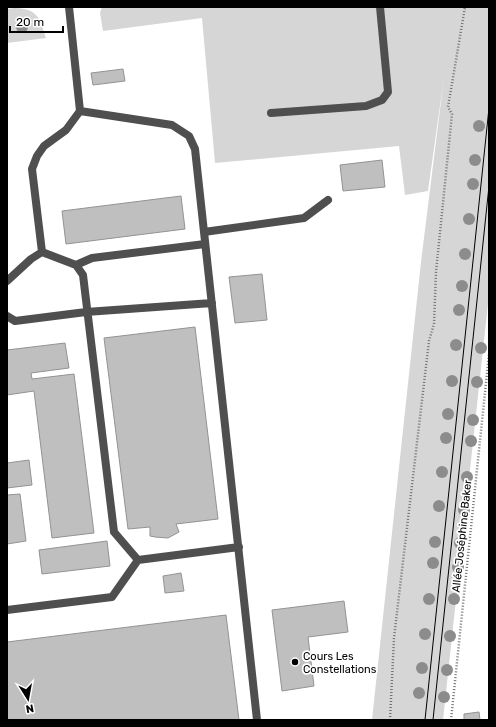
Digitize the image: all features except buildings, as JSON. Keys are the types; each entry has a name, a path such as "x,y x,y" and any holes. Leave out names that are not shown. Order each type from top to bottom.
{"lane":[{"path":"42,252 32,170 37,156 44,146 66,130 80,111 68,7"},
{"path":"271,113 366,106 382,100 388,92 380,7"},
{"path":"80,111 172,126 189,136 195,150 258,720"},
{"path":"204,232 304,218 328,200"},
{"path":"76,265 92,258 206,244"},
{"path":"42,252 76,265 82,275 114,532 138,560"},
{"path":"7,281 30,259 42,252"},
{"path":"7,316 16,321 86,312 212,302"},
{"path":"7,610 112,597 138,560 239,547"}],"path":[{"path":"390,720 394,630 429,341 434,324 436,272 452,114 448,107 465,7"},
{"name":"Allée Joséphine Baker","path":"451,720 489,354"}],"shaded area":[{"path":"102,7 489,7 489,294 443,720 372,720 421,262 444,77 428,191 405,195 399,146 215,163 202,18 103,31 100,13"},
{"path":"15,8 29,10 37,16 40,20 46,38 7,43 7,9"}],"tram line":[{"path":"425,720 489,108"},
{"path":"433,720 489,186"}],"place":[{"name":"Cours Les Constellations","path":"295,662"}]}
